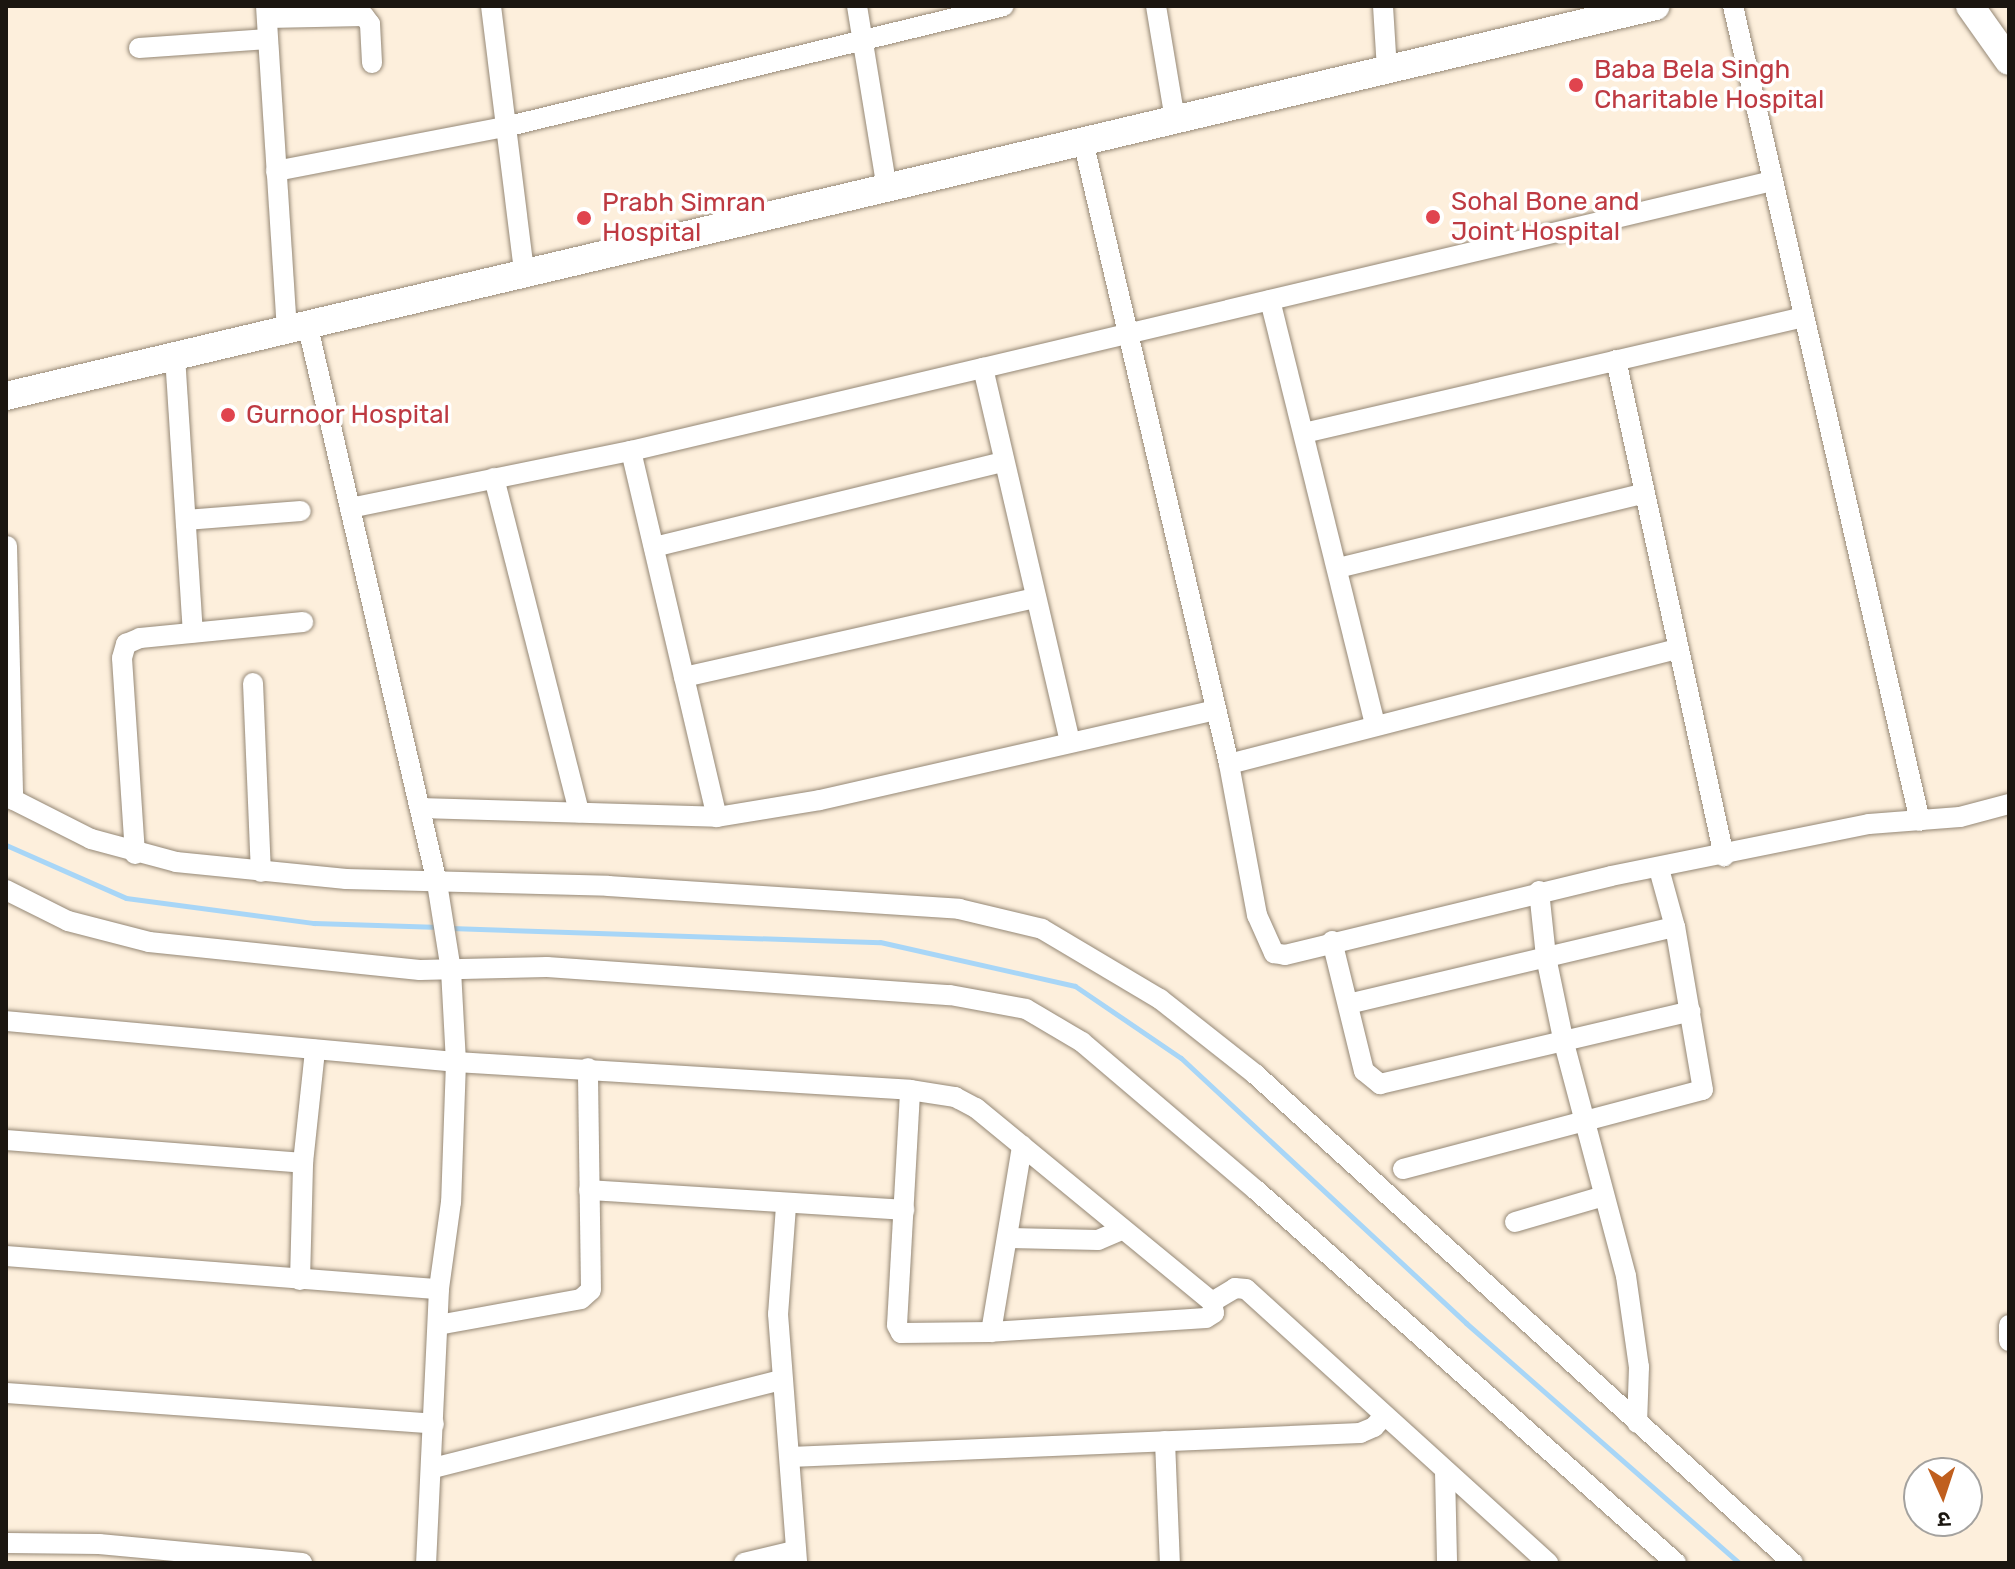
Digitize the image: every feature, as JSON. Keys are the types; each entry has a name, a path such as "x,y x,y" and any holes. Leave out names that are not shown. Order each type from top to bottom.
{"main road":[{"path":"6,396 1656,6"},
{"path":"1970,6 2009,61"}],"street":[{"path":"491,6 524,272"},
{"path":"857,6 887,189"},
{"path":"276,171 505,127 1004,6"},
{"path":"1156,6 1175,119"},
{"path":"1383,6 1387,69"},
{"path":"1733,6 1920,821"},
{"path":"372,63 370,24 364,16 267,12 276,171 297,325 350,508 438,887 450,966 456,1062 451,1202 439,1289 433,1468 426,1563"},
{"path":"139,48 268,39"},
{"path":"1083,141 1229,764 1257,915 1271,948 1285,955 1539,891 1724,856 1869,824 1920,821 2009,804"},
{"path":"350,508 631,451 1772,181"},
{"path":"1270,300 1375,725"},
{"path":"1304,433 1804,317"},
{"path":"175,356 193,632"},
{"path":"1616,360 1642,494 1724,856"},
{"path":"983,368 1070,742"},
{"path":"631,451 717,817"},
{"path":"654,547 1004,462"},
{"path":"494,478 579,812"},
{"path":"1338,568 1642,494"},
{"path":"186,520 301,511"},
{"path":"7,546 10,798 91,839 135,854 261,872 438,887 608,886 959,909 1042,929 1160,999 1255,1074 1793,1563"},
{"path":"684,677 1035,598"},
{"path":"135,854 122,651 140,638 303,622"},
{"path":"1229,764 1677,649"},
{"path":"253,683 261,872"},
{"path":"420,808 717,817 820,800 1216,710"},
{"path":"1403,1169 1703,1090 1675,927 1659,869"},
{"path":"6,890 68,921 149,942 450,966 547,967 950,995 1026,1009 1082,1042 1256,1190 1676,1563"},
{"path":"1539,891 1546,957 1564,1043 1635,1329 1637,1423"},
{"path":"1348,1004 1675,927"},
{"path":"1332,941 1364,1071 1380,1084 1691,1011"},
{"path":"6,1021 456,1062 910,1090 955,1097 1022,1146 1216,1308 1206,1318 991,1332 901,1333 910,1090"},
{"path":"300,1280 303,1163 315,1050"},
{"path":"438,1325 587,1296 592,1282 588,1068"},
{"path":"6,1140 303,1163"},
{"path":"991,1332 1010,1238 1022,1146"},
{"path":"589,1190 786,1206 904,1210"},
{"path":"1515,1222 1604,1196"},
{"path":"744,1563 795,1557 790,1457 780,1380 778,1314 786,1206"},
{"path":"1010,1238 1098,1240 1122,1230"},
{"path":"6,1256 439,1289"},
{"path":"1212,1302 1244,1288 1542,1562"},
{"path":"2009,1325 2009,1341"},
{"path":"433,1468 780,1380"},
{"path":"6,1393 434,1424"},
{"path":"790,1457 1360,1433 1374,1427 1384,1416"},
{"path":"1165,1441 1170,1563"},
{"path":"1445,1472 1447,1563"},
{"path":"7,1543 100,1553 302,1563"}],"waterway":[{"path":"6,845 126,898 314,923 440,927"},
{"path":"450,928 880,942 1075,986 1181,1058 1466,1323 1739,1563"}],"place":[{"name":"Baba Bela Singh Charitable Hospital","path":"1576,85"},
{"name":"Sohal Bone and Joint Hospital","path":"1433,217"},
{"name":"Prabh Simran Hospital","path":"584,218"},
{"name":"Gurnoor Hospital","path":"228,415"}]}
